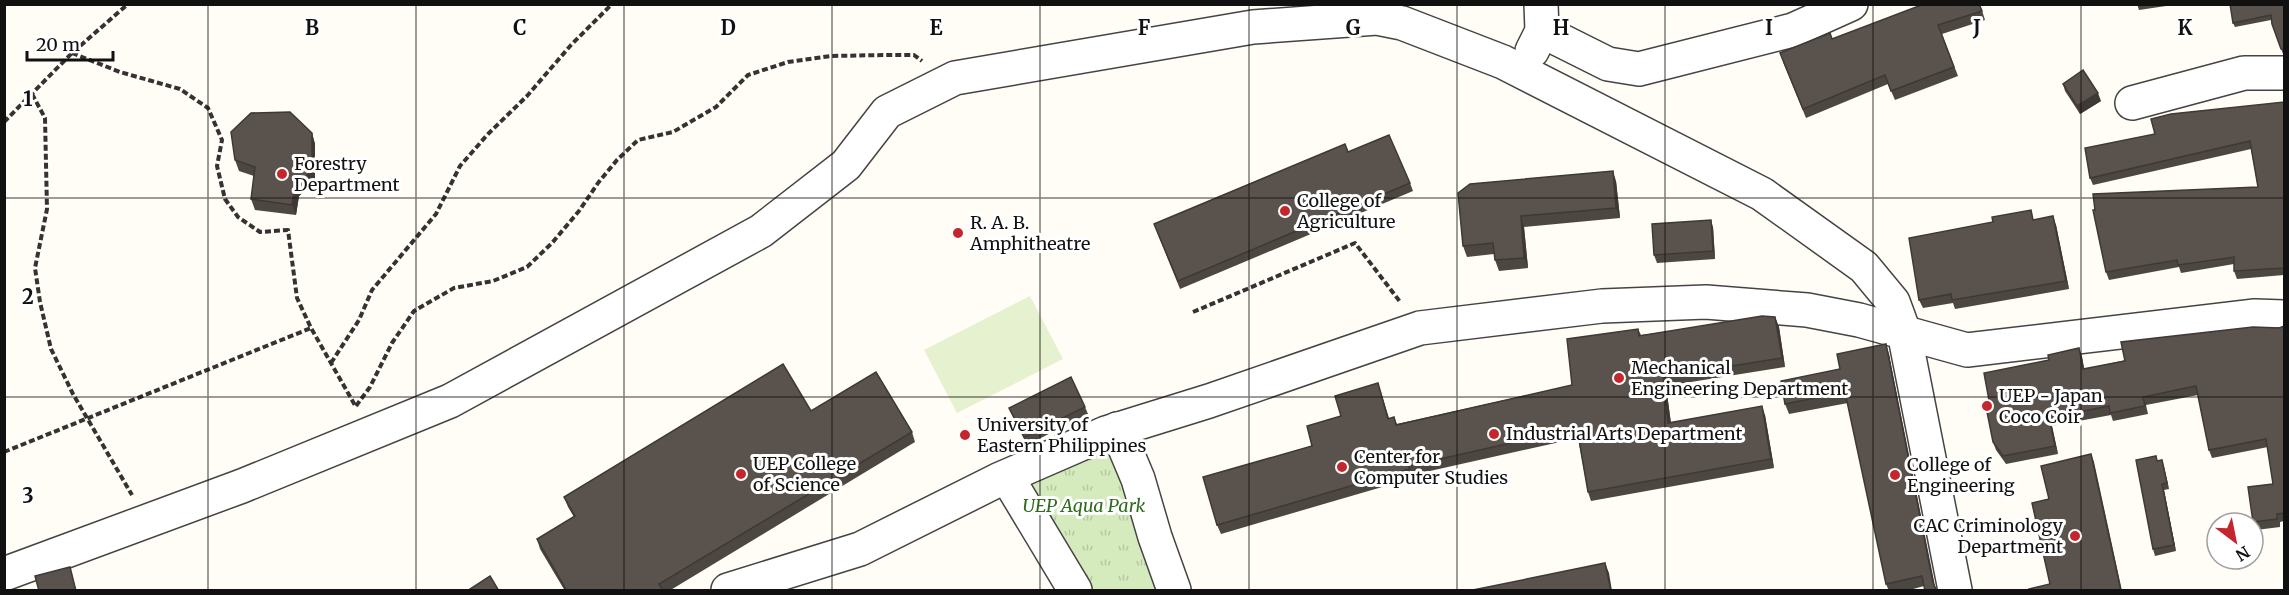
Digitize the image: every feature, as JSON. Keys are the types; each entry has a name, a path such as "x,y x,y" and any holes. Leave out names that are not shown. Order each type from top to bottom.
{"street":[{"path":"1503,62 1523,59 1535,48 1541,18 1608,64 1639,69 1793,30 1851,4"},
{"path":"4,574 242,486 364,420 450,401 761,231 846,165 888,112 955,78 1338,12 1402,22 1503,62 1762,194 1864,267 1893,302 1904,332 1955,591"},
{"path":"2132,103 2244,73 2284,73"},
{"path":"728,591 860,549 1007,477 1117,429 1209,400 1420,327 1602,306 1706,302 1807,310 1904,332 1967,350 2255,316 2284,317"},
{"path":"1117,429 1138,479 1174,591"},
{"path":"1007,477 1075,591"}],"path":[{"path":"4,122 72,53 128,4"},
{"path":"331,364 359,320 372,291 436,214 460,166 488,134 527,96 571,45 612,4"},
{"path":"72,53 120,72 180,89 208,108 222,140 217,166 225,199 238,217 260,232 288,230 297,298 311,328 364,420"},
{"path":"364,420 370,387 388,350 414,311 454,288 493,281 527,267 552,243 617,160 638,140 673,132 716,107 748,75 788,62 831,56 914,55 929,66 941,85"},
{"path":"32,94 45,118 47,209 34,268 51,349 73,394 147,521"},
{"path":"1193,312 1355,243 1420,327"},
{"path":"4,452 311,328"}],"green space":[{"path":"1030,296 1063,359 957,413 924,350"},
{"name":"UEP Aqua Park","path":"1099,449 1110,456 1124,480 1172,590 1082,590 1020,475"}],"building":[{"path":"1924,4 1979,4 1982,11 1938,25 1954,67 1891,91 1885,75 1803,109 1780,53 1830,33 1832,39"},
{"path":"2230,4 2284,4 2284,50 2281,49 2271,15 2233,23"},
{"path":"2083,70 2098,93 2077,106 2063,84"},
{"path":"2284,102 2284,268 2234,271 2234,257 2178,265 2177,260 2106,272 2093,210 2095,210 2093,194 2258,187 2250,141 2090,178 2085,148 2155,134 2151,119 2171,114"},
{"path":"290,112 312,133 312,171 295,185 292,205 251,199 255,167 235,160 231,132 251,113"},
{"name":"College of Agriculture","path":"1389,135 1410,183 1178,281 1154,224 1345,144 1348,152"},
{"path":"1613,171 1616,208 1521,216 1524,258 1495,260 1493,243 1463,246 1458,193 1470,184"},
{"path":"2031,210 2033,220 2053,216 2066,281 1952,300 1951,294 1919,300 1909,238 1993,222 1992,217"},
{"path":"1711,220 1713,251 1654,255 1652,224"},
{"path":"1762,316 1775,317 1782,358 1663,377 1668,423 1762,406 1771,459 1588,492 1577,428 1409,466 1409,469 1217,525 1203,477 1312,446 1307,426 1341,416 1335,396 1378,383 1388,419 1394,417 1396,425 1572,385 1567,339 1638,329 1639,336"},
{"path":"2284,326 2284,513 2277,514 2277,519 2265,520 2265,511 2251,511 2248,487 2273,484 2266,439 2209,450 2196,386 2143,397 2145,406 2110,413 2109,406 2049,418 2055,446 2003,456 1993,442 1987,412 1991,411 1984,373 2049,360 2048,355 2079,348 2083,369 2125,361 2121,342 2253,327 2280,328"},
{"name":"College of Engineering","path":"1886,344 1933,583 1937,591 1925,591 1922,576 1886,584 1845,392 1785,404 1781,381 1840,369 1837,354"},
{"name":"UEP College of Science","path":"783,364 811,411 876,372 912,432 659,584 663,591 567,591 537,539 575,516 564,497"},
{"path":"1071,377 1085,407 1024,437 1009,408"},
{"name":"CAC Criminology Department","path":"2091,454 2121,591 2030,591 2029,589 2050,584 2032,503 2049,499 2041,466"},
{"path":"2156,456 2157,461 2162,460 2167,483 2162,484 2174,545 2153,549 2136,460"},
{"path":"1605,563 1611,591 1468,591"},
{"path":"70,567 76,591 39,591 35,576"},
{"path":"490,576 499,591 467,591"}],"place":[{"name":"Forestry Department","path":"282,174"},
{"name":"College of Agriculture","path":"1285,211"},
{"name":"R. A. B. Amphitheatre","path":"958,233"},
{"name":"Mechanical Engineering Department","path":"1619,378"},
{"name":"UEP - Japan Coco Coir","path":"1987,406"},
{"name":"Industrial Arts Department","path":"1494,434"},
{"name":"University of Eastern Philippines","path":"965,435"},
{"name":"Center for Computer Studies","path":"1342,467"},
{"name":"UEP College of Science","path":"741,474"},
{"name":"College of Engineering","path":"1895,475"},
{"name":"CAC Criminology Department","path":"2075,536"}]}
